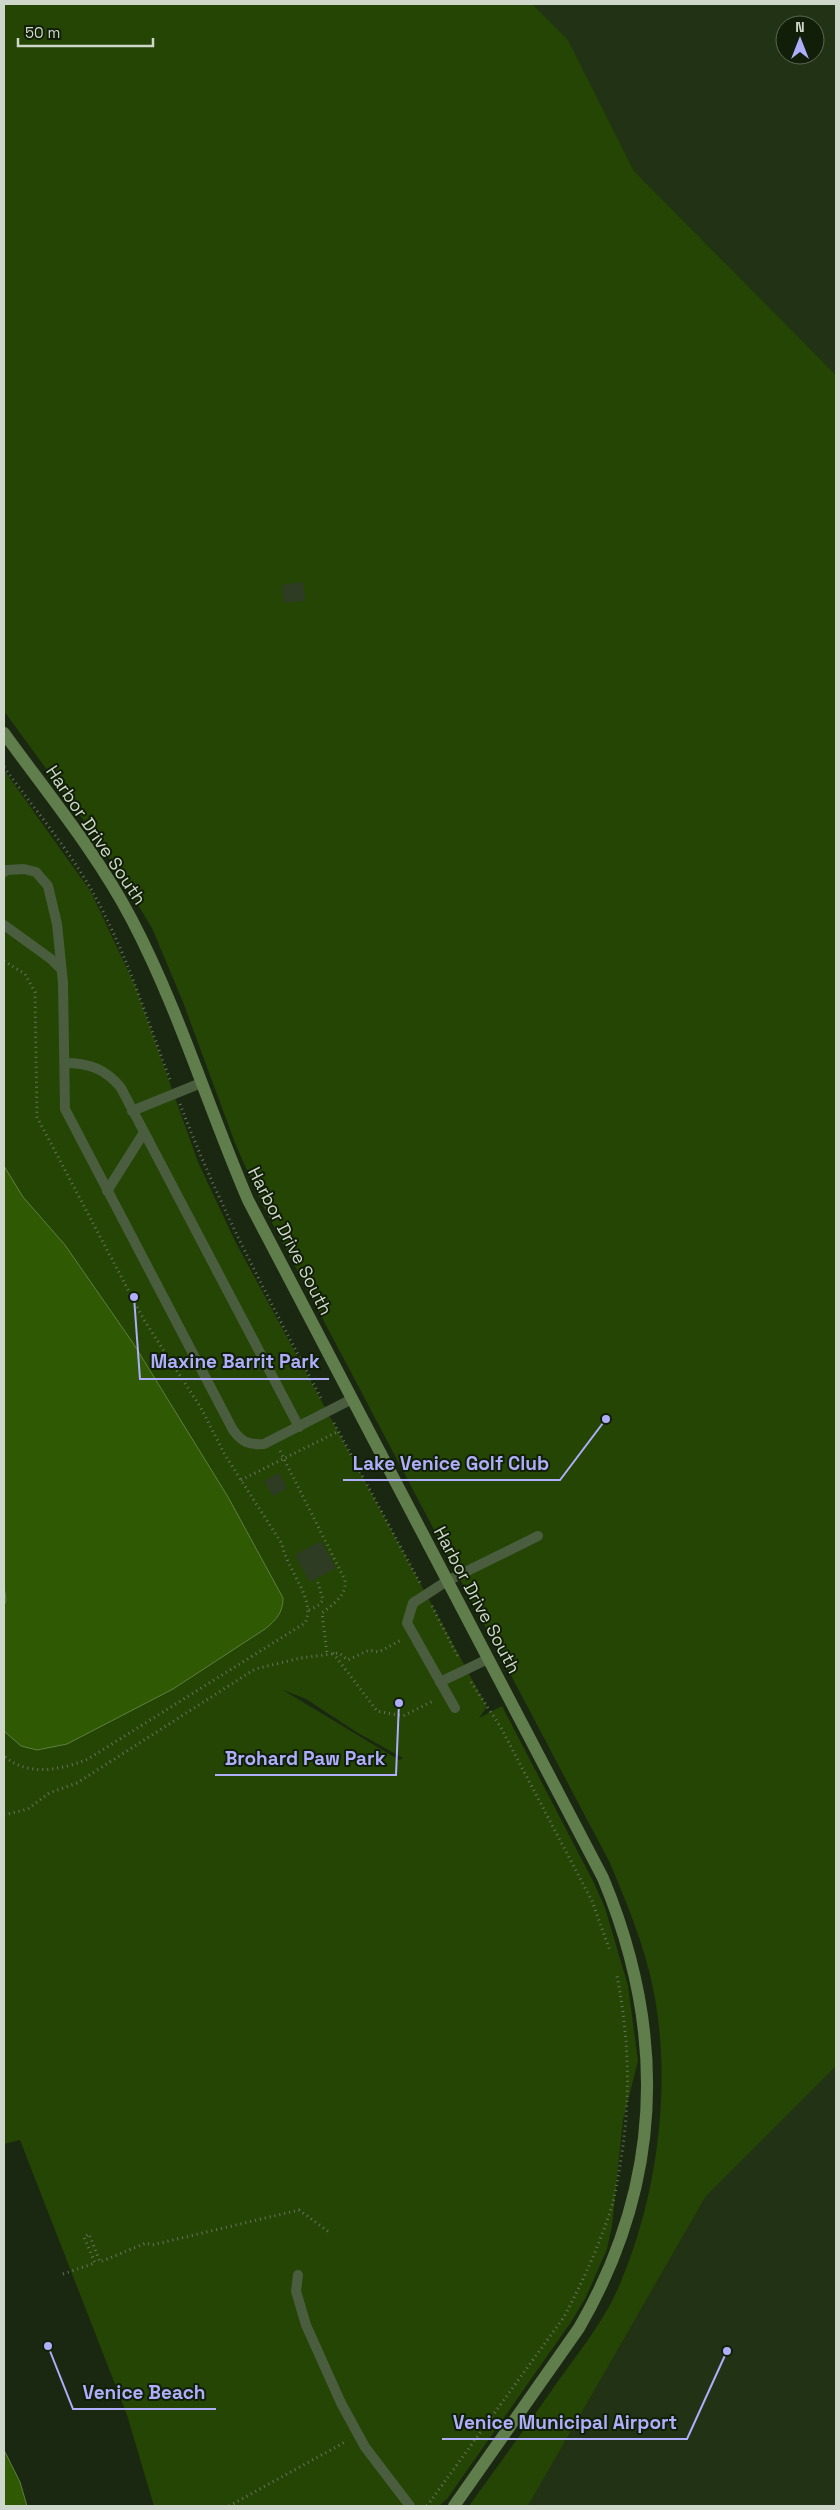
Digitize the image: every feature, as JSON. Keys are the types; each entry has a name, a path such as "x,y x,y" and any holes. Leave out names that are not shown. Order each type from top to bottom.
{"street":[{"name":"Harbor Drive South","path":"4,733 90,851 121,900 172,1005 248,1200 603,1878 619,1919 637,1983 643,2018 648,2098 643,2157 628,2220 606,2278 594,2302 559,2358 454,2506"}],"lane":[{"path":"4,872 24,869 36,872 48,886 57,924 61,969 65,1109 232,1430 249,1445 264,1444 352,1399"},
{"path":"4,926 51,958 61,969"},
{"path":"65,1063 90,1066 111,1076 120,1088 299,1427"},
{"path":"132,1111 201,1083"},
{"path":"107,1191 143,1134"},
{"path":"455,1708 408,1623 408,1614 413,1603 447,1581 538,1536"},
{"path":"440,1682 488,1659"},
{"path":"298,2275 296,2291 306,2325 341,2403 365,2447 410,2506"}],"path":[{"path":"4,960 25,974 35,992 37,1117 153,1336 201,1408 225,1455 282,1544 285,1560 305,1596 309,1611 305,1623 88,1759 69,1766 35,1770 9,1760 4,1756"},
{"path":"241,1480 339,1431 426,1594 464,1670 500,1726 592,1901 612,1956"},
{"path":"274,1439 345,1580 346,1587 342,1596 322,1613 327,1653"},
{"path":"309,1611 319,1605 322,1600 317,1579"},
{"path":"4,1815 8,1816 28,1809 49,1793 77,1783 255,1669 283,1661 327,1653 339,1653 348,1660 369,1650 378,1652 414,1634"},
{"path":"333,1653 351,1679 378,1711 403,1716 447,1694"},
{"path":"427,2506 564,2317 579,2288 610,2211 616,2191 625,2133 628,2089 627,2042 616,1972"},
{"path":"64,2274 95,2263 84,2237 90,2234 100,2262 146,2243 152,2245 300,2210 330,2232"},
{"path":"229,2506 359,2435"}],"shaded area":[{"path":"4,4 532,4 568,40 634,171 836,375 836,2066 706,2196 528,2506 469,2506 597,2327 615,2295 630,2260 651,2184 661,2104 659,2026 653,1988 640,1940 610,1863 261,1202 235,1143 183,1002 152,928 101,844 4,711"},
{"path":"532,4 836,4 836,375 634,171 568,40"},
{"path":"4,770 91,892 136,988 198,1162 235,1241 487,1707 479,1718 502,1706 594,1883 605,1908 628,1986 638,2061 623,2120 612,2226 607,2249 586,2297 571,2322 447,2499 439,2506 154,2506 127,2415 20,2140 4,2144","holes":["283,1690 306,1699 358,1733 403,1758 399,1760"]},
{"path":"4,1166 23,1197 65,1245 133,1343 228,1497 283,1598 282,1608 278,1616 265,1629 173,1689 67,1744 37,1750 21,1746 4,1731 4,1606 6,1600 4,1586"},
{"path":"836,2066 836,2506 528,2506 706,2196"},
{"path":"4,2450 20,2482 27,2506 4,2506"}],"building":[{"path":"303,582 305,601 284,603 282,585"},
{"path":"279,1473 287,1488 273,1496 264,1481"},
{"path":"321,1541 336,1568 310,1582 295,1555"}],"place":[{"name":"Maxine Barrit Park","path":"134,1297"},
{"name":"Lake Venice Golf Club","path":"606,1419"},
{"name":"Brohard Paw Park","path":"399,1703"},
{"name":"Venice Beach","path":"48,2346"},
{"name":"Venice Municipal Airport","path":"727,2351"}]}
